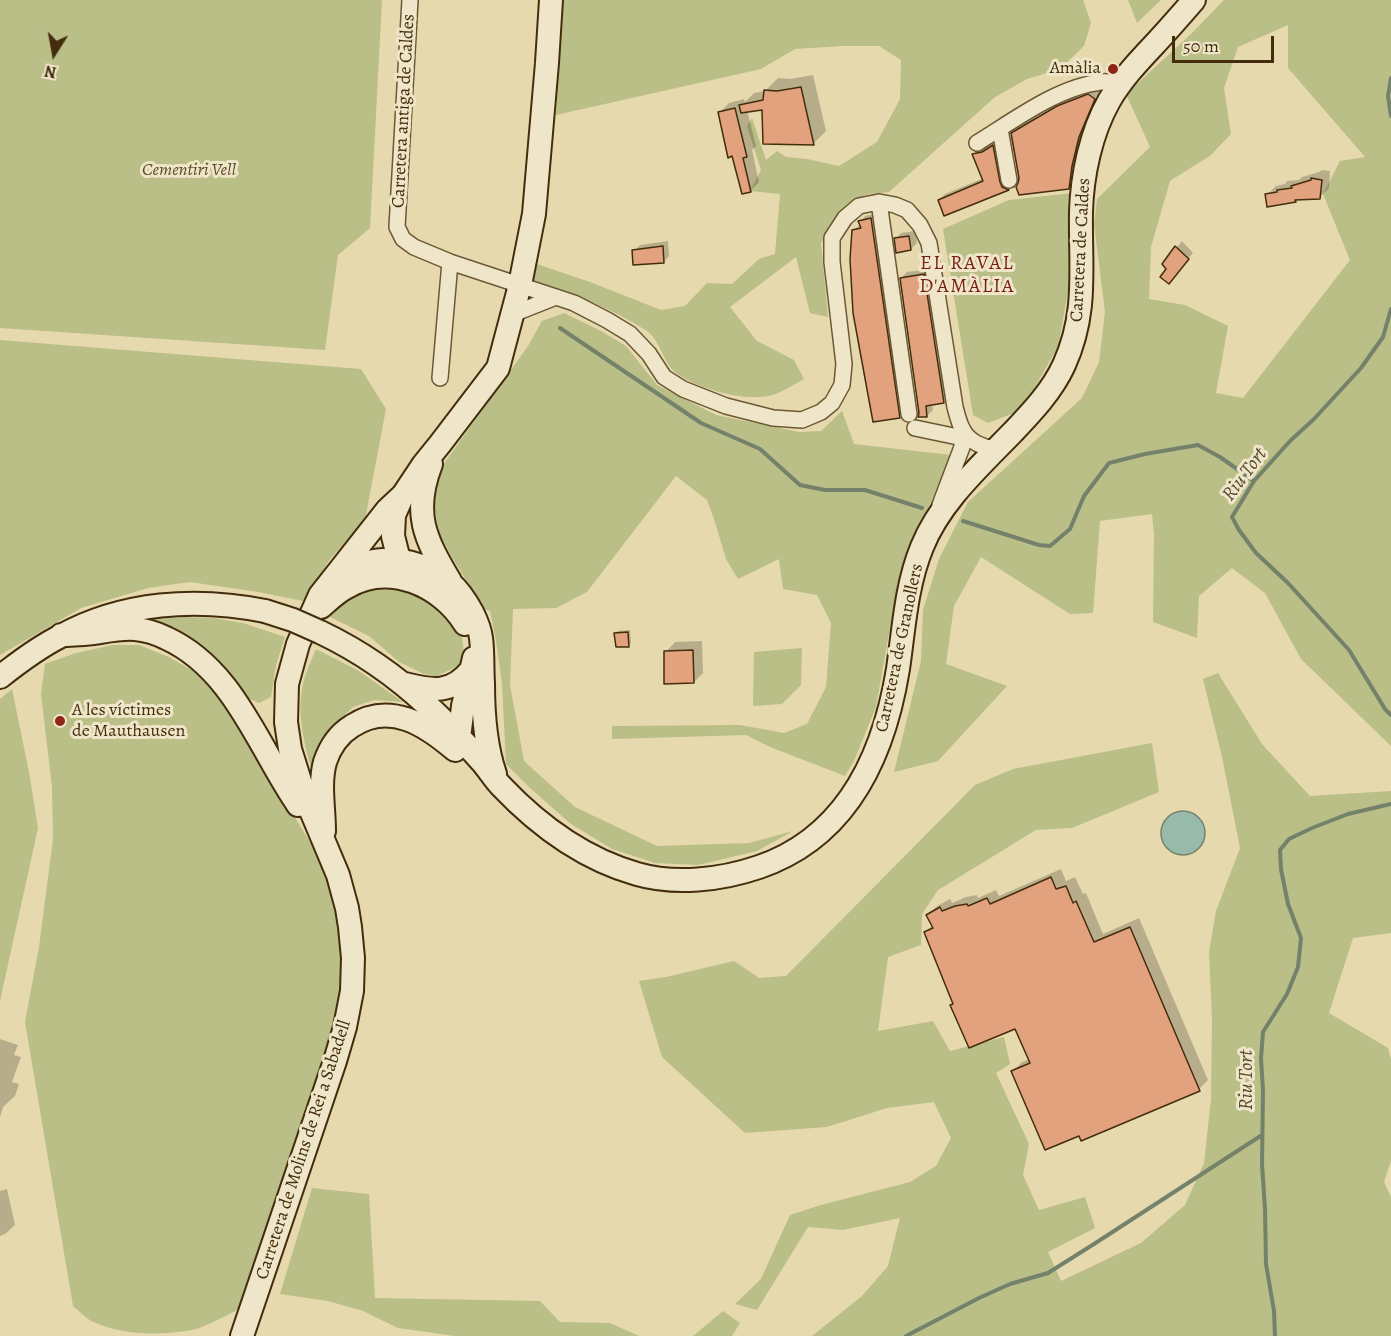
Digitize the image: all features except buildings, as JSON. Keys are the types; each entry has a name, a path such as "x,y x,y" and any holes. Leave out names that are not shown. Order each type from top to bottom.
{"main road":[{"path":"459,738 474,658 474,645 463,621 441,591 430,580 407,570 399,561 395,546 394,515 412,501 423,465 498,368 520,285 534,214 551,0"},
{"name":"Carretera de Caldes","path":"996,449 1025,420 1048,391 1060,374 1071,350 1081,308 1083,187 1092,143 1100,121 1120,84 1194,0"},
{"name":"Carretera de Granollers","path":"0,677 33,653 62,636 117,614 162,605 210,603 237,606 315,624 404,684 431,708 481,761 499,784 543,824 566,841 618,868 641,875 666,879 728,876 782,857 818,834 848,803 860,785 873,760 888,717 908,597 923,544 933,524 958,490 996,449"},
{"path":"315,624 387,510 412,501"},
{"path":"412,501 439,563 463,597 474,617 481,637 486,736 499,784"},
{"path":"341,580 387,568 399,561 422,567 450,581"},
{"path":"341,580 380,577 406,579 438,593 451,605"},
{"name":"Carretera de Molins de Rei a Sabadell","path":"242,1336 335,1061 351,1000 353,974 347,908 338,874 304,794 287,737 285,707 287,684 298,644 315,624"},
{"path":"62,636 133,629 155,633 184,648 202,661 219,679 241,709 294,798 323,841"},
{"path":"404,684 440,690 459,682 471,670"},
{"path":"241,709 264,714 285,707"},
{"path":"323,841 322,779 329,750 347,729 359,721 374,716 404,718 418,723 499,784"}],"street":[{"name":"Carretera antiga de Caldes","path":"410,0 397,227 404,239 414,247 450,262 520,285"},
{"path":"977,143 1045,102 1070,90 1104,81 1120,84"},
{"path":"1000,129 1009,180"},
{"path":"520,285 584,308 630,334 649,354 664,377 683,389 734,408 773,418 802,420 821,412 832,403 842,385 844,364 832,262 832,238 845,218 859,206 879,202 907,210 920,225 929,243 955,407 963,434 962,447 933,524"},
{"path":"879,202 912,421 963,434 986,448 996,449"},
{"path":"440,378 450,262"},
{"path":"513,314 556,297"}],"green space":[{"name":"Cementiri Vell","path":"0,0 382,0 370,228 338,255 325,350 0,328"},
{"path":"562,0 1083,0 1091,23 1084,46 1060,69 1027,79 995,97 889,192 854,199 836,220 821,243 828,317 810,313 796,257 730,307 757,341 794,360 804,379 775,394 752,397 724,393 684,378 667,363 655,340 647,331 590,301 530,281 531,262 661,310 685,306 707,283 732,284 759,259 775,254 780,194 750,191 761,170 747,126 752,118 766,160 777,151 786,157 839,166 877,142 900,99 901,60 879,46 795,49 761,69 556,115"},
{"path":"1128,0 1161,0 1137,23"},
{"path":"1224,0 1391,0 1391,746 1301,659 1265,593 1232,568 1199,596 1197,638 1153,622 1154,534 1152,514 1100,521 1093,613 1070,614 981,557 954,606 946,664 1007,686 938,761 894,772 921,661 923,610 939,559 968,502 1082,398 1099,362 1105,312 1094,224 1097,199 1150,147 1126,94","holes":["1288,25 1288,68 1365,157 1340,161 1323,194 1350,260 1243,398 1216,393 1228,326 1185,305 1149,299 1151,247 1170,181 1211,155 1231,134 1224,88 1238,47"]},
{"path":"1073,193 1069,286 1058,347 1032,392 1014,413 988,423 973,415 943,229 1009,200"},
{"path":"564,313 626,346 657,385 716,415 799,432 821,431 842,411 854,444 951,455 899,577 876,707 854,761 845,776 770,747 746,735 612,739 612,726 740,725 784,733 807,724 826,687 831,623 817,595 783,589 779,559 738,579 726,559 707,500 676,476 587,592 556,608 513,609 510,685 524,761 575,807 657,846 749,843 793,831 757,851 698,865 655,863 612,849 571,824 506,764 502,684 490,611 485,610 440,535 434,506 435,484 445,462 528,346 542,321"},
{"path":"0,340 361,369 386,409 365,520 330,559 303,601 190,582 148,588 81,608 0,655"},
{"path":"393,589 417,592 444,612 462,638 464,651 460,665 437,676 424,674 399,662 369,636 328,616 348,601 367,591"},
{"path":"214,618 243,623 285,637 276,665 271,697 259,703 247,698 174,630 157,621 146,619"},
{"path":"113,645 139,645 169,657 195,672 222,698 313,847 328,877 339,926 342,963 339,1000 315,1092 244,1307 197,1329 157,1334 129,1332 103,1326 91,1321 73,1306 25,1022 39,947 53,839 52,787 41,694 45,664 76,653"},
{"path":"802,648 801,685 782,704 753,706 754,652"},
{"path":"316,649 359,671 403,702 374,700 353,707 338,722 320,748 314,778 302,730 300,705 304,680"},
{"path":"1218,673 1262,744 1310,796 1391,791 1391,933 1353,938 1329,1013 1388,1048 1391,1059 1391,1161 1384,1182 1391,1197 1391,1336 812,1336 862,1296 888,1266 900,1218 843,1230 808,1227 757,1310 735,1304 761,1279 790,1215 910,1182 936,1166 951,1138 934,1102 887,1108 827,1127 745,1133 662,1057 639,981 734,961 759,978 786,976 975,785 1013,769 1152,743 1159,792 1072,828 1036,830 938,890 922,914 921,945 888,957 878,1031 933,1021 950,1051 1004,1037 1010,1064 996,1073 1029,1144 1023,1175 1039,1210 1085,1197 1095,1228 1048,1252 1061,1281 1141,1243 1185,1205 1204,1163 1211,1099 1212,1019 1209,952 1216,911 1240,848 1222,757 1203,679"},
{"path":"12,689 38,828 0,1001 0,699"},
{"path":"312,1188 369,1194 375,1298 540,1301 560,1322 610,1323 639,1336 455,1336 398,1328 363,1311 328,1301 280,1294"},
{"path":"723,1311 740,1323 732,1336 693,1336"}],"shaded area":[{"path":"1183,811 1192,812 1199,817 1204,824 1204,842 1199,849 1192,854 1183,855 1174,854 1167,849 1162,842 1161,833 1162,824 1167,817 1174,812"}],"waterway":[{"name":"Riu Tort","path":"1391,78 1388,96 1391,116"},
{"name":"Riu Tort","path":"1391,309 1383,337 1361,368 1254,481 1232,517 1256,553 1288,583 1349,650 1391,715"},
{"path":"560,328 701,423 760,449 800,485 825,490 865,490 922,508"},
{"path":"963,521 1039,545 1050,546 1070,529 1084,496 1109,463 1198,445 1220,457 1254,481"},
{"name":"Riu Tort","path":"1275,1336 1274,1311 1266,1264 1261,1058 1263,1032 1287,994 1298,967 1301,938 1288,904 1280,850 1289,839 1312,828 1348,814 1391,804"},
{"path":"906,1336 1010,1284 1048,1273 1262,1135"}],"place":[{"name":"Amàlia","path":"1113,69"},
{"name":"A les víctimes de Mauthausen","path":"60,721"}],"district":[{"name":"EL RAVAL D'AMÀLIA","path":"967,276"}]}
